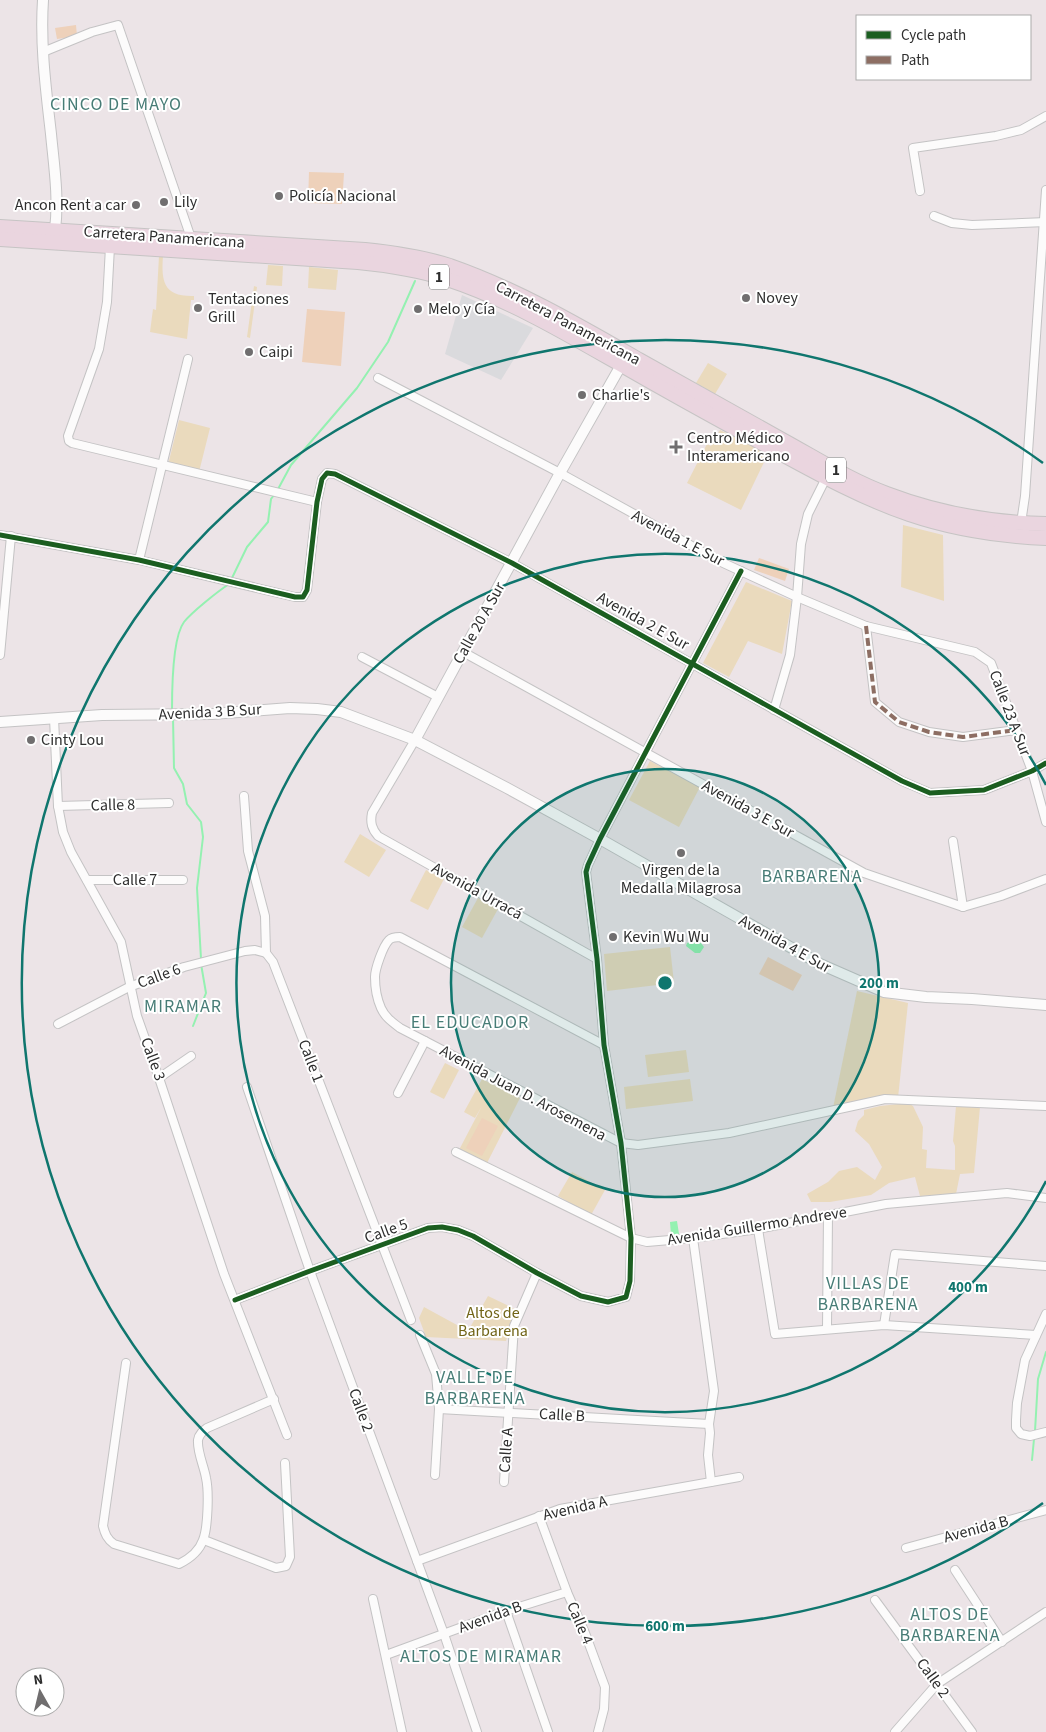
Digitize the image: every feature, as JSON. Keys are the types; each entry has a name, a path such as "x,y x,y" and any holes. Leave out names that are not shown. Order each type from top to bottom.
{"highway":[{"name":"Carretera Panamericana","path":"0,227 365,250 418,258 449,266 503,288 568,319 624,359 826,478 888,506 954,526 986,533 1046,538"},
{"path":"0,238 44,236 51,234 55,230 66,237 108,242 133,248"},
{"name":"Carretera Panamericana","path":"0,238 110,247 358,262 404,268 429,274 463,285 539,318 624,359 851,478 887,494 921,505 972,516 1021,523 1046,524"},
{"path":"954,526 1007,529 1014,528 1021,523 1029,530 1046,532"}],"street":[{"path":"43,0 43,52 57,192 55,230"},
{"path":"43,52 92,32 118,25 192,238"},
{"path":"920,191 913,148 996,136 1021,130 1046,116"},
{"path":"1021,523 1025,496 1046,190"},
{"path":"934,216 952,223 972,225 1045,222"},
{"path":"0,535 139,560 295,597 303,596 307,590 317,502 161,466 69,441 68,436 99,349 107,302 110,247"},
{"path":"139,560 188,359"},
{"name":"Calle 20 A Sur","path":"372,813 415,740 624,359"},
{"name":"Avenida 1 E Sur","path":"378,378 560,473 719,561 866,626 975,652 991,663"},
{"name":"Avenida 2 E Sur","path":"317,502 322,479 327,473 335,474 512,563 694,663 902,781 930,793 984,790 1032,771 1046,763"},
{"path":"774,710 790,655 801,544 806,521 826,478"},
{"path":"0,655 11,536"},
{"path":"630,1238 620,1143 604,1045 597,959 586,872 600,839 741,571"},
{"path":"866,626 875,702 899,722 929,732 963,737 1016,730"},
{"name":"Avenida 3 E Sur","path":"463,652 864,873 963,907"},
{"path":"362,657 438,697"},
{"name":"Calle 23 A Sur","path":"991,663 1032,771 1046,822"},
{"name":"Avenida 3 B Sur","path":"0,722 54,718 212,714 290,708 317,708 341,712 415,740"},
{"name":"Calle 3","path":"54,718 58,806 63,832 71,852 121,942 137,1016 224,1274 287,1435"},
{"name":"Avenida 4 E Sur","path":"415,740 600,839 820,964 884,992 926,997 972,998 1046,1005"},
{"name":"Calle 1","path":"244,796 248,851 265,916 266,953 272,962 411,1320"},
{"name":"Calle 8","path":"58,806 169,803"},
{"name":"Avenida Urracá","path":"372,813 371,826 378,836 597,959"},
{"path":"953,841 963,907 1046,879"},
{"name":"Calle 7","path":"87,880 183,880"},
{"name":"Avenida Juan D. Arosemena","path":"604,1045 403,939 393,938 387,942 376,967 377,996 381,1008 388,1019 400,1028 620,1143"},
{"name":"Calle 6","path":"58,1024 130,987 194,964 245,951 255,950 266,953"},
{"path":"398,1093 424,1041"},
{"path":"159,1078 191,1056"},
{"name":"Calle 2","path":"247,1087 310,1271 444,1634 477,1732"},
{"path":"620,1143 638,1145 729,1133 885,1100 1046,1106"},
{"name":"Avenida Guillermo Andreve","path":"456,1152 630,1238 647,1242 758,1229 886,1204 1007,1193 1046,1198"},
{"path":"827,1329 828,1215"},
{"name":"Calle 5","path":"235,1300 428,1228 442,1227 458,1230 473,1236 581,1296 608,1302 626,1297 630,1281 630,1238"},
{"path":"758,1229 775,1334 884,1325 1036,1336"},
{"path":"694,1238 714,1391 708,1455 711,1482"},
{"path":"884,1325 895,1254 1046,1266"},
{"name":"Calle A","path":"504,1482 514,1326 537,1273"},
{"path":"1046,1314 1025,1360 1017,1403 1016,1428 1021,1434 1030,1436 1046,1432"},
{"path":"420,1335 436,1374 438,1409 435,1475"},
{"path":"126,1363 104,1526 108,1540 114,1544 179,1564 193,1555 204,1540 208,1495 198,1438 207,1428 274,1399"},
{"name":"Calle B","path":"438,1409 710,1424"},
{"path":"204,1540 276,1568 286,1566 290,1557 285,1464"},
{"name":"Avenida A","path":"417,1561 560,1508 739,1477"},
{"name":"Avenida B","path":"906,1548 1046,1510"},
{"name":"Calle 4","path":"540,1516 567,1592 605,1687 604,1709 598,1732"},
{"path":"954,1570 1002,1642"},
{"name":"Avenida B","path":"386,1655 506,1611 567,1592"},
{"path":"373,1599 402,1732"},
{"name":"Calle 2","path":"875,1600 972,1732"},
{"path":"506,1611 548,1732"},
{"path":"895,1732 937,1684 1046,1612"}],"shaded area":[{"path":"76,25 77,36 57,39 55,28"},
{"path":"309,172 344,173 342,204 308,203"},
{"path":"462,295 533,328 501,380 445,354"},
{"path":"307,309 345,312 341,366 302,362"},
{"path":"759,558 789,569 785,581 754,570"},
{"path":"694,940 696,944 701,943 704,947 700,953 695,953 686,946 687,943"},
{"path":"768,957 802,975 793,991 759,974"},
{"path":"482,1118 498,1126 482,1156 466,1148"},
{"path":"677,1221 679,1234 671,1235 670,1222"}],"green space":[{"path":"159,256 163,256 164,280 170,291 184,296 194,296 194,300 191,300 187,339 150,332 153,309 156,310"},
{"path":"268,265 283,266 282,286 266,285"},
{"path":"309,267 338,270 336,290 308,288"},
{"path":"254,286 257,287 250,338 247,337"},
{"path":"708,363 727,374 715,394 696,383"},
{"path":"179,420 210,428 199,472 168,465"},
{"path":"720,430 768,454 741,510 687,483 707,444 711,446"},
{"path":"903,525 943,535 944,601 901,587"},
{"path":"746,582 792,601 782,654 748,641 729,677 703,663"},
{"path":"650,761 700,787 679,827 629,800"},
{"path":"360,834 386,850 369,877 344,862"},
{"path":"426,870 444,879 428,910 410,901"},
{"path":"478,898 498,909 482,938 462,927"},
{"path":"670,947 674,983 607,991 604,954"},
{"path":"857,991 908,1003 898,1098 833,1108"},
{"path":"686,1050 689,1072 648,1077 645,1055"},
{"path":"445,1063 459,1070 444,1099 430,1092"},
{"path":"482,1079 520,1098 487,1163 459,1150 482,1106 475,1118 464,1112"},
{"path":"690,1079 693,1101 626,1109 624,1087"},
{"path":"908,1103 913,1106 923,1127 922,1149 927,1150 926,1168 955,1170 955,1146 953,1141 956,1106 980,1107 974,1173 960,1174 956,1194 920,1196 915,1177 889,1183 871,1195 830,1202 811,1202 807,1194 828,1182 839,1171 857,1167 875,1180 882,1167 869,1144 855,1131 858,1121 864,1115 864,1110"},
{"path":"572,1172 605,1190 591,1215 558,1196"},
{"name":"Altos de Barbarena","path":"488,1296 517,1310 506,1341 426,1337 419,1318 424,1307 468,1331"}],"waterway":[{"path":"277,491 291,465 357,388 388,342 415,281"},
{"path":"231,580 247,547 268,522 271,499 274,495"},
{"path":"172,710 173,664 180,630 184,622 193,613 229,584"},
{"path":"173,717 174,768 183,784 187,804 201,822 203,837 197,888 201,959"},
{"path":"193,1026 206,993 201,964"},
{"path":"1035,1431 1038,1379 1046,1352"},
{"path":"1032,1460 1034,1439"}],"marked path":[{"path":"866,626 875,702 899,722 929,732 963,737 1016,730"}],"cycle path":[{"path":"0,535 139,560 295,597 303,597 307,590 317,502 322,479 327,473 335,474 512,563 902,781 930,793 984,790 1032,771 1046,763"},
{"path":"235,1300 428,1228 442,1227 458,1230 473,1236 581,1296 608,1302 626,1297 630,1281 631,1238 621,1143 604,1045 597,959 586,872 600,839 741,571"}],"place":[{"name":"Policía Nacional","path":"279,196"},
{"name":"Lily","path":"164,202"},
{"name":"Ancon Rent a car","path":"136,205"},
{"name":"Novey","path":"746,298"},
{"name":"Tentaciones Grill","path":"198,308"},
{"name":"Melo y Cía","path":"418,309"},
{"name":"Caipi","path":"249,352"},
{"name":"Charlie's","path":"582,395"},
{"name":"Centro Médico Interamericano","path":"676,447"},
{"name":"Cinty Lou","path":"31,740"},
{"name":"Virgen de la Medalla Milagrosa","path":"681,853"},
{"name":"Kevin Wu Wu","path":"613,937"}],"district":[{"name":"CINCO DE MAYO","path":"116,104"},
{"name":"BARBARENA","path":"812,876"},
{"name":"MIRAMAR","path":"183,1006"},
{"name":"EL EDUCADOR","path":"470,1022"},
{"name":"VILLAS DE BARBARENA","path":"868,1294"},
{"name":"VALLE DE BARBARENA","path":"475,1387"},
{"name":"ALTOS DE BARBARENA","path":"950,1624"},
{"name":"ALTOS DE MIRAMAR","path":"481,1656"}]}
